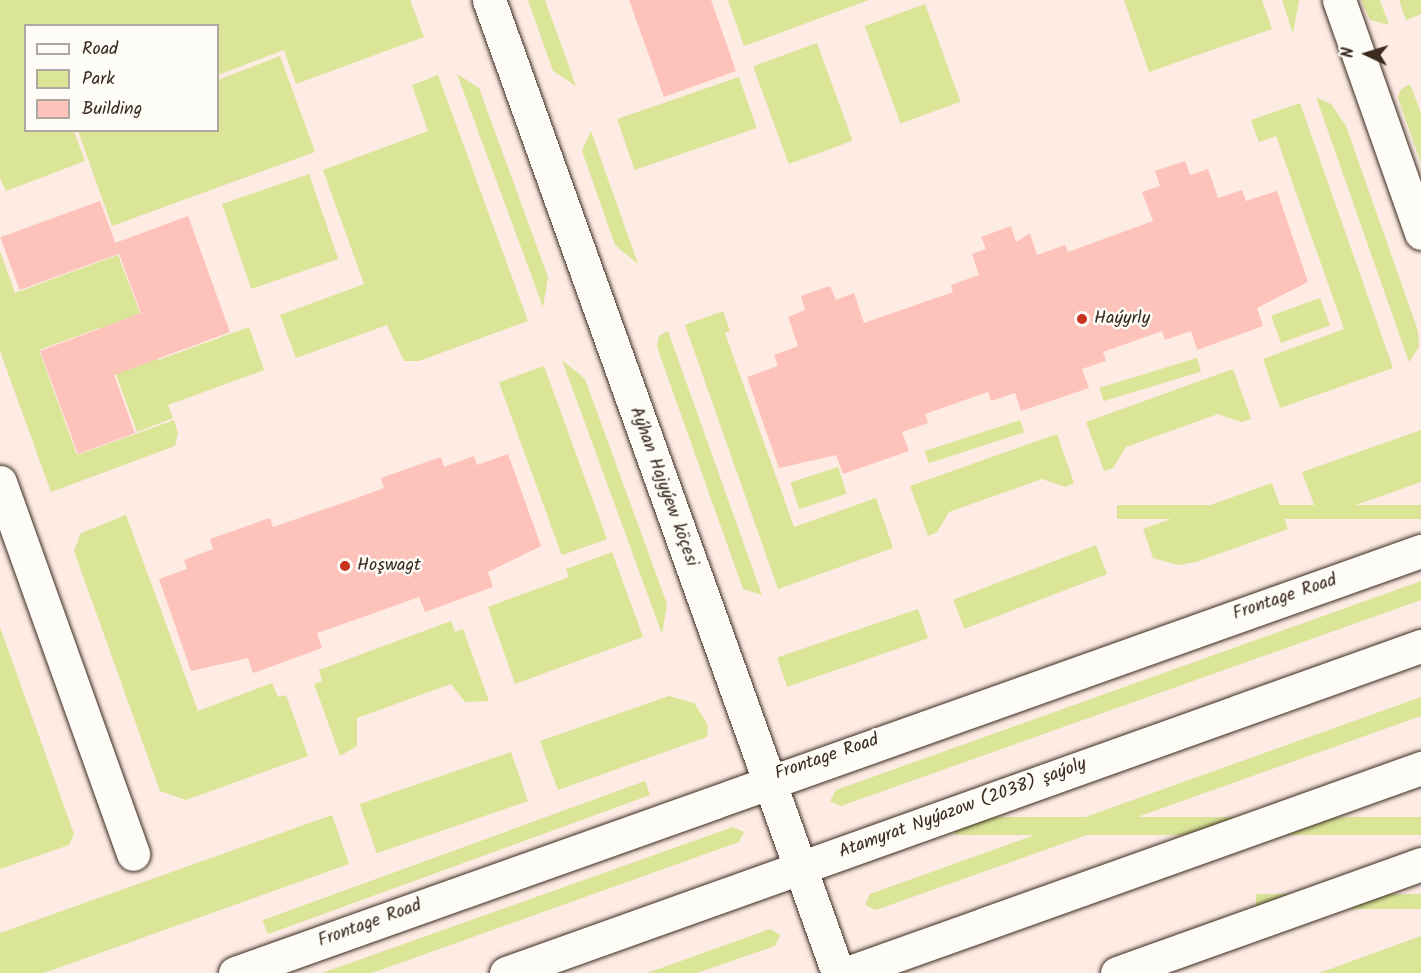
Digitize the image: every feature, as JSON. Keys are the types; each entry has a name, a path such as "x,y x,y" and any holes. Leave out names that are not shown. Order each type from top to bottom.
{"street":[{"name":"Aýhan Hajyýew köçesi","path":"489,0 838,973"},
{"path":"1339,0 1421,233"},
{"path":"0,482 133,854"},
{"name":"Frontage Road","path":"235,973 769,779 1421,551"},
{"name":"Atamyrat Nyýazow (2038) şaýoly","path":"506,973 1421,646"},
{"path":"847,973 1421,768"},
{"path":"1117,973 1421,864"}],"green space":[{"path":"0,0 410,0 424,37 296,84 284,50 219,75 219,24 24,24 24,132 74,132 85,161 6,191 0,178"},
{"path":"528,0 545,0 576,86 553,71"},
{"path":"728,0 869,0 744,46"},
{"path":"1124,0 1262,0 1272,29 1149,72"},
{"path":"1282,0 1299,0 1293,34"},
{"path":"1361,0 1380,0 1389,25 1370,20"},
{"path":"1399,0 1421,0 1421,14 1406,20"},
{"path":"925,4 961,102 900,124 865,26"},
{"path":"817,43 853,141 789,164 753,66"},
{"path":"280,56 315,152 112,226 78,132 219,132 219,80"},
{"path":"457,74 479,88 548,277 543,307"},
{"path":"438,75 528,321 419,361 404,361 387,325 296,358 280,315 364,284 323,170 428,131 412,85"},
{"path":"739,77 757,128 635,170 617,119"},
{"path":"1410,84 1421,113 1421,163 1398,98 1400,90"},
{"path":"1316,97 1331,104 1346,126 1418,331 1419,347 1409,362"},
{"path":"1300,103 1393,368 1280,408 1263,359 1344,329 1276,136 1259,142 1251,120"},
{"path":"591,131 638,264 615,245 582,151"},
{"path":"309,174 338,259 251,289 222,204"},
{"path":"0,251 15,293 118,255 158,360 249,327 264,370 168,405 173,418 137,432 99,328 39,350 77,455 174,420 178,433 175,446 51,492 0,351"},
{"path":"1320,298 1330,325 1281,343 1271,316"},
{"path":"723,311 730,331 725,333 794,527 876,498 893,548 778,589 685,325"},
{"path":"668,331 762,595 743,589 657,347 659,336"},
{"path":"1197,358 1201,371 1104,401 1099,388"},
{"path":"562,360 585,379 667,604 662,634"},
{"path":"544,366 607,539 562,555 499,382"},
{"path":"1233,369 1251,419 1241,422 1218,414 1126,447 1113,468 1104,471 1086,422"},
{"path":"1020,420 1024,432 929,463 925,451"},
{"path":"1421,430 1421,482 1319,518 1302,472"},
{"path":"1057,434 1074,483 1065,487 1042,479 949,512 937,532 928,536 910,486"},
{"path":"838,467 847,494 799,509 790,482"},
{"path":"1272,483 1288,529 1196,562 1178,565 1153,558 1143,529"},
{"path":"1117,505 1421,505 1421,519 1117,519"},
{"path":"126,515 198,711 272,683 278,697 286,695 308,756 186,800 160,791 74,551 81,533"},
{"path":"1096,545 1107,574 964,629 953,600"},
{"path":"612,552 643,637 515,684 488,607 569,577 566,569"},
{"path":"1421,581 1421,600 841,806 830,801 836,790"},
{"path":"918,609 928,638 787,687 777,658"},
{"path":"451,621 455,632 463,629 489,701 465,702 451,684 357,718 357,746 340,756 314,684 322,681 319,670"},
{"path":"0,627 74,834 69,845 0,869"},
{"path":"669,696 694,703 708,725 707,737 558,790 540,741"},
{"path":"1421,697 1421,716 876,910 865,905 870,894"},
{"path":"511,752 528,801 377,853 360,804"},
{"path":"645,781 650,795 268,934 263,920"},
{"path":"332,815 349,864 44,973 0,973 0,933"},
{"path":"955,817 1421,817 1421,835 955,835"},
{"path":"733,827 744,832 739,842 372,973 322,973"},
{"path":"1256,894 1421,894 1421,909 1256,909"},
{"path":"770,929 780,935 775,946 697,973 647,973"},
{"path":"1421,936 1421,973 1319,973"}],"building":[{"path":"629,0 711,0 736,71 664,97"},
{"name":"Haýyrly","path":"1185,161 1190,175 1208,169 1218,198 1242,190 1246,201 1277,191 1308,282 1257,308 1263,326 1197,350 1191,331 1165,340 1162,331 1103,352 1106,361 1082,369 1089,388 1021,411 1015,393 991,401 988,392 925,414 928,423 902,432 909,451 843,474 836,455 779,468 747,377 778,366 774,355 798,346 788,317 805,310 801,296 830,286 836,300 854,293 864,323 953,292 951,285 979,275 972,254 986,249 981,237 1011,226 1016,242 1030,233 1037,255 1065,245 1068,252 1153,221 1142,192 1160,186 1155,171"},
{"path":"100,201 119,254 20,290 0,237"},
{"path":"188,216 230,332 114,375 135,433 78,454 40,351 141,313 115,243"},
{"name":"Hoşwagt","path":"508,454 541,546 488,572 493,587 425,612 419,597 317,633 322,648 253,673 248,658 191,671 159,579 187,569 184,560 213,549 210,539 270,518 273,527 357,498 384,488 381,478 441,457 444,467 474,456 477,465"}],"place":[{"name":"Haýyrly","path":"1082,319"},
{"name":"Hoşwagt","path":"345,566"}]}
